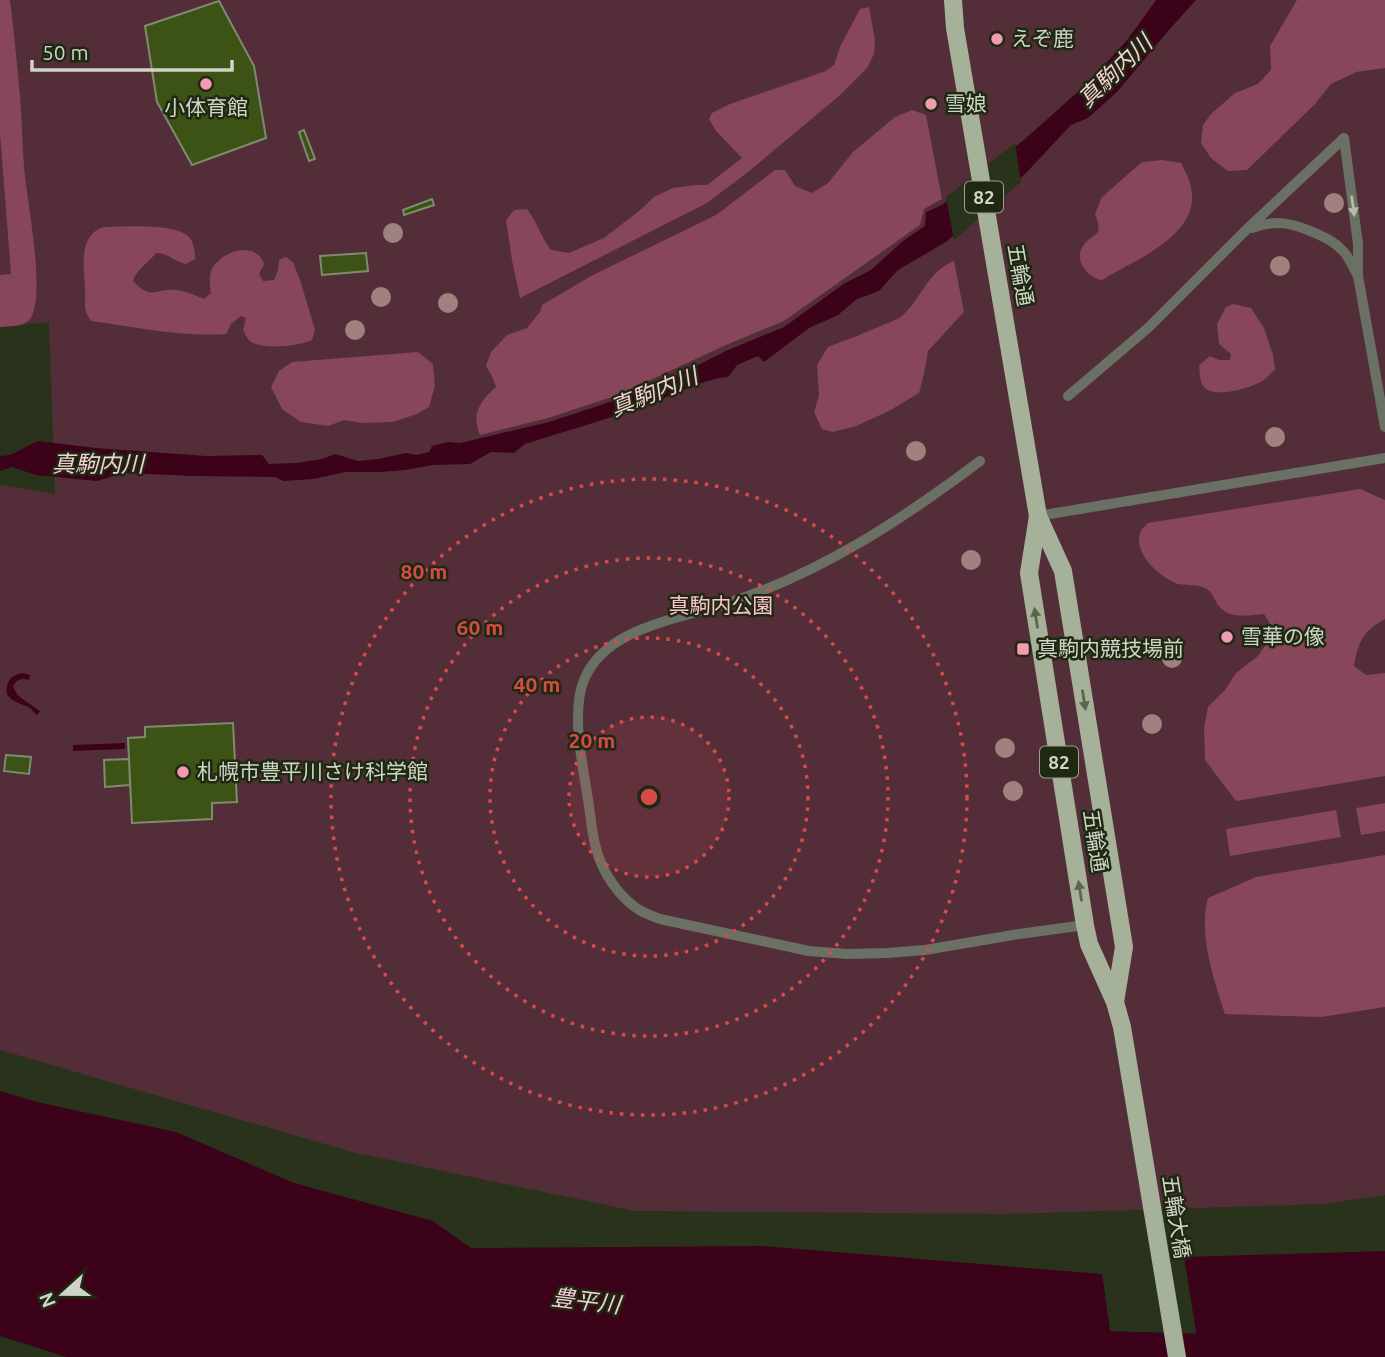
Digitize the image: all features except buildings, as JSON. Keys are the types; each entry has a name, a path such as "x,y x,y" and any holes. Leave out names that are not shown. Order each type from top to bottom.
{"main road":[{"name":"五輪通","path":"953,0 955,28 1038,516 1063,571 1124,947 1115,1002"},
{"name":"五輪通","path":"1038,516 1029,573 1085,925 1089,944 1115,1002 1122,1027 1131,1085"},
{"name":"五輪大橋","path":"1131,1085 1177,1357"}],"lane":[{"path":"1068,396 1148,328 1246,230 1344,138 1358,244 1358,276 1385,427"},
{"path":"1246,230 1264,224 1295,224 1331,240 1344,252 1358,276"},
{"path":"1038,516 1385,458"},
{"path":"980,461 930,499 831,558 748,597 629,634 613,644 596,661 584,680 579,704 579,736 596,849 605,872 620,894 640,911 660,919 809,951 848,954 925,950 1085,925"}],"green space":[{"name":"真駒内公園","path":"0,0 1385,0 1385,1195 1323,1204 1005,1214 635,1211 352,1152 0,1050 0,485 55,494 49,322 0,327"}],"shaded area":[{"path":"0,0 10,0 37,290 35,307 27,322 0,327 0,275 11,274 0,133"},
{"path":"1297,0 1385,0 1385,68 1356,72 1331,84 1315,104 1247,170 1228,171 1211,158 1201,143 1203,125 1211,114 1235,93 1258,84 1271,70 1270,46"},
{"path":"869,7 875,40 874,54 867,68 839,96 748,172 707,203 520,298 506,220 514,210 527,209 551,250 569,253 604,238 654,197 673,188 707,185 742,158 716,131 709,119 712,113 730,104 826,71 834,65 840,47 860,9"},
{"path":"912,110 926,115 942,199 924,209 920,225 784,321 618,395 548,418 480,435 476,421 479,408 485,397 496,387 486,366 491,352 507,335 527,328 540,312 542,305 591,276 716,215 775,170 785,170 795,186 812,193 828,183 853,152 895,117"},
{"path":"1162,160 1181,163 1187,175 1192,201 1187,217 1164,243 1102,280 1097,279 1084,268 1080,251 1098,231 1095,214 1102,197 1142,162"},
{"path":"103,227 162,227 190,238 195,259 186,264 156,253 137,273 133,281 149,292 176,290 204,299 211,293 211,271 215,264 228,254 245,250 259,256 264,264 259,274 263,281 274,280 279,260 286,257 293,262 301,283 315,330 312,340 280,346 254,343 243,330 246,318 241,316 231,324 226,334 209,335 91,321 85,305 84,253 90,237"},
{"path":"954,261 964,312 928,351 919,393 856,426 833,432 822,429 814,412 819,396 817,365 828,347 900,317 931,278"},
{"path":"1233,304 1251,308 1264,328 1275,370 1250,387 1216,392 1202,385 1199,365 1210,356 1219,360 1230,360 1231,354 1219,344 1217,324 1226,307"},
{"path":"418,352 433,364 435,386 429,407 393,422 362,423 344,420 328,426 301,422 282,409 271,387 279,371 292,362"},
{"path":"1360,489 1385,500 1385,619 1371,628 1363,638 1354,666 1366,675 1385,673 1385,776 1236,801 1205,760 1204,728 1208,707 1225,690 1236,673 1258,656 1269,640 1269,622 1264,614 1239,616 1228,613 1222,610 1207,589 1178,584 1163,576 1149,563 1140,547 1141,531 1148,523"},
{"path":"1385,803 1385,831 1361,835 1356,808"},
{"path":"1336,810 1341,837 1230,856 1226,829"},
{"path":"1385,855 1385,1007 1321,1017 1225,1014 1206,942 1205,912 1208,898 1256,877"}],"water":[{"name":"真駒内川","path":"1156,0 1196,0 1117,92 1088,118 1071,125 1026,173 946,242 898,270 879,291 857,299 838,315 809,328 764,362 758,356 737,365 728,377 699,384 631,410 525,444 514,453 491,452 470,464 433,465 380,472 346,472 313,479 284,481 275,477 123,473 97,481 36,475 12,467 0,471 0,456 10,455 38,441 206,456 262,455 269,464 296,463 335,454 358,461 406,453 416,455 429,452 432,446 448,442 460,443 549,422 666,381 728,350 784,327 845,283 871,270 903,241 925,226 926,212 942,205 1025,139 1090,81 1128,39"},
{"path":"22,673 30,675 29,680 20,680 13,686 20,697 40,711 37,715 12,700 7,693 10,679"},
{"path":"125,743 125,749 73,751 73,745"},
{"path":"0,1091 37,1102 176,1132 294,1183 433,1221 471,1248 763,1246 1102,1274 1114,1357 66,1357 0,1336"},
{"path":"1385,1251 1385,1357 1200,1357 1184,1257"}],"pier":[{"path":"1015,143 1021,182 954,240 946,197"}],"waterway":[{"name":"豊平川","path":"1048,1353 1195,1357"}],"place":[{"name":"えぞ鹿","path":"997,39"},
{"name":"小体育館","path":"206,84"},
{"name":"雪娘","path":"931,104"},
{"name":"雪華の像","path":"1227,637"},
{"name":"真駒内競技場前","path":"1023,649"},
{"name":"札幌市豊平川さけ科学館","path":"183,772"}]}
